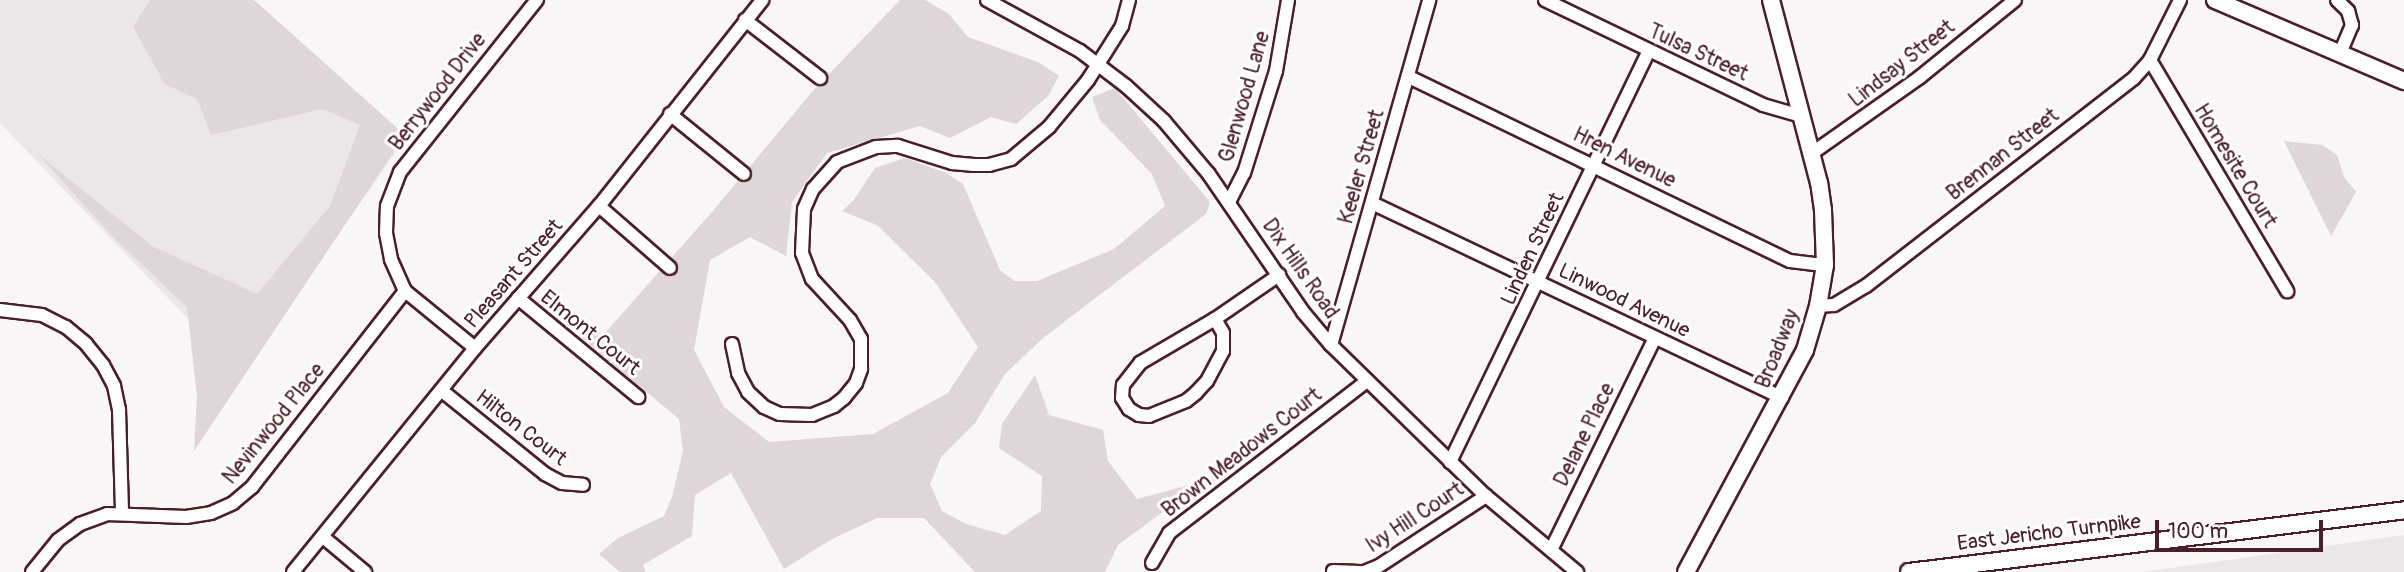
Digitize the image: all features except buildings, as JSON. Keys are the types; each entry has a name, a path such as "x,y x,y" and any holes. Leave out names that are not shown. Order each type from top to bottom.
{"main road":[{"name":"Broadway","path":"1686,572 1782,398 1805,350 1818,306 1825,265 1824,210 1771,0"},
{"path":"2215,0 2404,81"},
{"name":"East Jericho Turnpike","path":"1909,572 2404,510"}],"street":[{"name":"Berrywood Drive","path":"475,348 405,291 391,259 386,233 387,206 400,172 537,0"},
{"name":"Pleasant Street","path":"293,572 475,348 598,206 762,0"},
{"name":"Dix Hills Road","path":"987,0 1062,40 1099,64 1164,121 1229,202 1303,312 1331,345 1486,496 1577,572"},
{"path":"732,344 738,373 748,392 764,407 793,417 812,415 834,406 856,383 863,355 861,339 850,320 812,279 802,253 804,209 824,173 857,152 876,147 898,146 951,163 989,165 1011,159 1049,127 1099,64 1122,26 1129,0"},
{"name":"Glenwood Lane","path":"1229,202 1244,173 1269,94 1285,29 1289,0"},
{"name":"Keeler Street","path":"1331,345 1429,0"},
{"name":"Tulsa Street","path":"1545,0 1763,105 1799,115"},
{"name":"Lindsay Street","path":"1811,154 1920,77 2015,0"},
{"name":"Brennan Street","path":"1818,306 1834,305 1866,286 2134,78 2150,60 2180,0"},
{"path":"2337,0 2348,11 2352,24 2340,53"},
{"path":"746,20 820,78"},
{"name":"Linden Street","path":"1450,462 1648,51"},
{"name":"Homesite Court","path":"2150,60 2287,291"},
{"name":"Hren Avenue","path":"1409,76 1790,261 1825,265"},
{"path":"670,114 744,174"},
{"name":"Linwood Avenue","path":"1372,203 1782,398"},
{"path":"598,206 670,268"},
{"path":"1215,319 1223,334 1223,351 1207,381 1196,393 1186,401 1149,416 1139,415 1129,409 1122,397 1123,385 1140,363 1215,319 1279,275"},
{"name":"Nevinwood Place","path":"32,572 58,540 80,524 122,513 186,517 211,513 233,503 252,487 405,291"},
{"name":"Elmont Court","path":"518,298 638,397"},
{"path":"0,310 42,315 66,327 86,344 103,365 114,387 119,410 122,513"},
{"name":"Delane Place","path":"1551,550 1655,338"},
{"name":"Brown Meadows Court","path":"1152,563 1169,533 1367,381"},
{"name":"Hilton Court","path":"441,390 545,474 562,484 583,485"},
{"name":"Ivy Hill Court","path":"1333,571 1362,572 1379,566 1486,496"},
{"path":"323,537 365,572"}],"shaded area":[{"path":"0,0 251,0 402,143 241,374 0,123"},
{"path":"150,0 254,0 405,135 194,451 197,396 187,307 113,237 39,155 152,246 257,294 330,206 360,125 322,109 211,135 197,99 165,84 133,27"},
{"path":"900,0 925,0 949,14 968,37 1038,62 1059,76 1049,95 1016,124 991,117 950,138 920,126 827,153 792,202 786,256 750,237 710,260 694,350 724,407 769,442 873,434 948,393 978,347 935,282 877,225 842,211 853,201 875,168 905,158 946,173 963,184 1000,270 1014,281 1037,281 1114,249 1165,206 1152,174 1100,120 1092,97 1115,88 1210,202 1206,214 1043,338 1005,374 975,423 941,457 930,484 942,511 966,524 1005,535 1041,511 1042,476 999,448 1002,424 1035,375 1049,415 1103,430 1108,461 1137,499 1223,476 1160,514 1118,545 1105,572 975,572 924,518 877,518 832,539 784,569 731,473 695,495 692,536 643,565 646,572 620,572 599,554 618,538 664,516 672,497 683,451 679,419 578,335 605,333 712,212 811,93"},
{"path":"2284,141 2322,145 2337,155 2344,177 2356,192 2331,236"},
{"path":"2404,535 2404,572 2142,572"}]}
